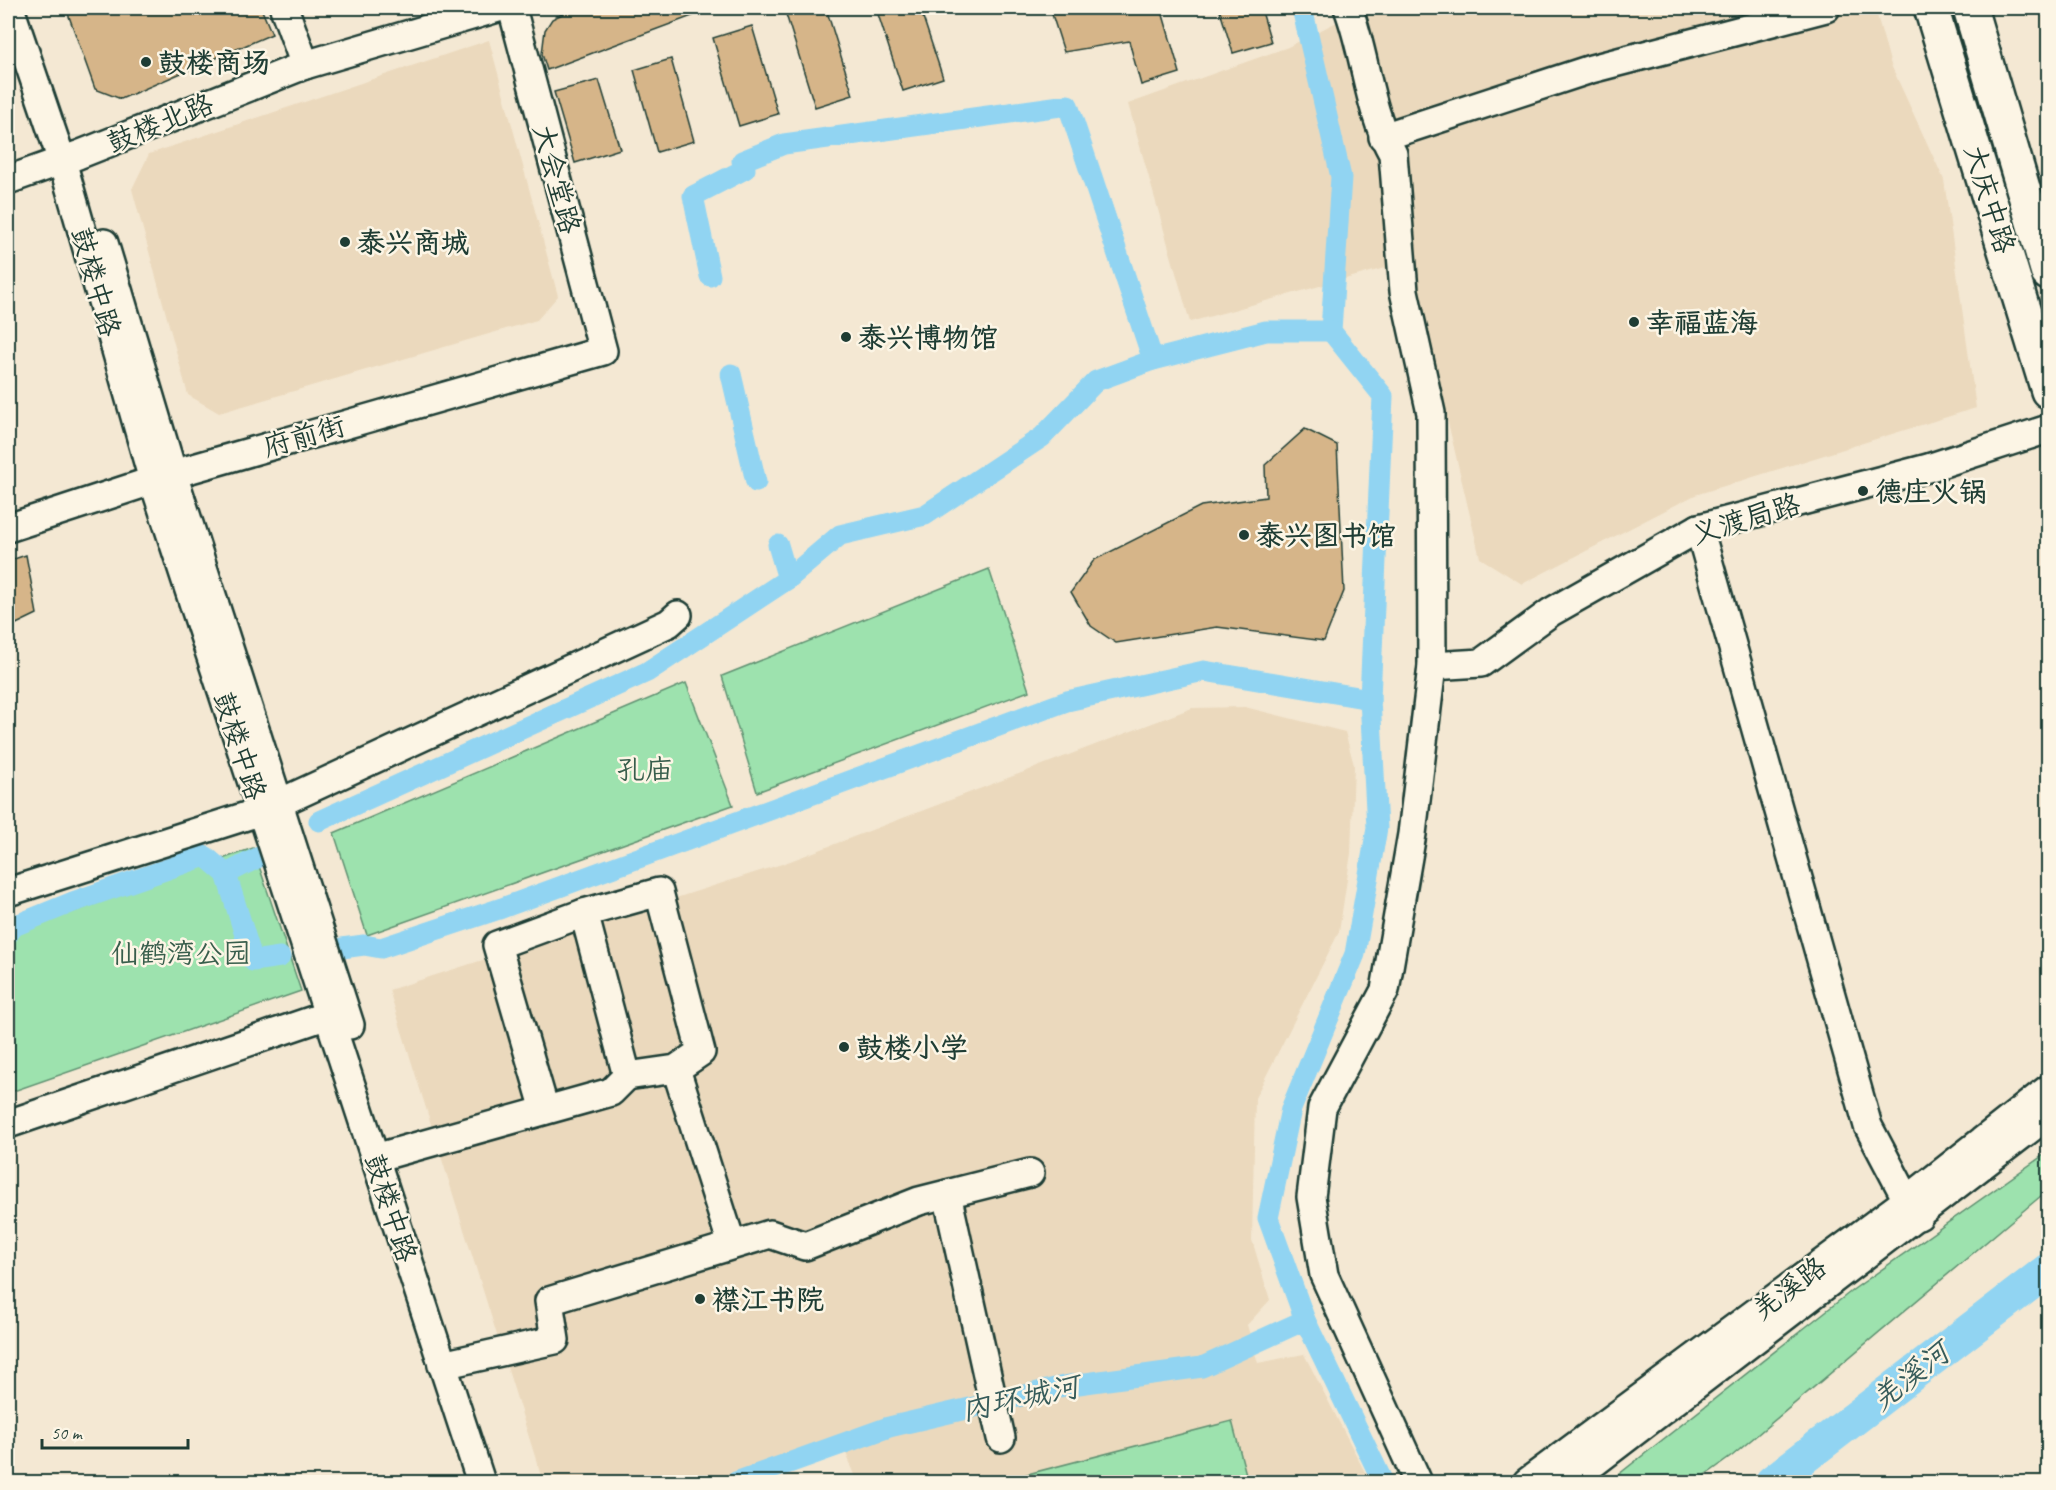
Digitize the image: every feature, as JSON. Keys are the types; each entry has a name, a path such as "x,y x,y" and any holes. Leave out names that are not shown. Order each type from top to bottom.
{"main road":[{"name":"大庆中路","path":"1931,8 2049,391"},
{"name":"大庆中路","path":"1970,8 2049,273"}],"street":[{"name":"鼓楼中路","path":"10,8 70,158 163,477 271,807 328,1015 383,1155 450,1364 481,1482"},
{"path":"284,8 305,65"},
{"name":"鼓楼北路","path":"8,180 70,158 305,65 498,8"},
{"name":"大会堂路","path":"512,8 603,351"},
{"path":"1348,8 1356,29 1383,137 1393,154 1404,291 1431,413 1432,666 1412,834 1385,990 1322,1108 1311,1197 1324,1275 1418,1482"},
{"path":"1383,137 1591,69 1826,8"},
{"name":"府前街","path":"8,528 163,477 603,351"},
{"name":"义渡局路","path":"1432,666 1481,663 1551,612 1699,528 1928,468 2049,429"},
{"path":"1699,528 1868,1126 1913,1208"},
{"path":"8,892 271,807 658,628 678,615"},
{"path":"271,807 383,1155 610,1092 627,1076 676,1069 701,1052 659,892 584,914 497,945 545,1110"},
{"path":"584,914 627,1076"},
{"path":"8,1124 328,1015"},
{"path":"676,1069 732,1245"},
{"name":"羌溪路","path":"1569,1482 1913,1208 2049,1089"},
{"name":"羌溪路","path":"1527,1482 1913,1208 2049,1115"},
{"path":"498,1482 450,1364 555,1340 549,1301 770,1234 805,1246 919,1201 1030,1173"},
{"path":"947,1194 1001,1438"}],"shaded area":[{"path":"1364,8 1875,8 1891,65 1944,180 1976,408 1695,495 1522,584 1480,558 1413,274 1392,266 1190,322 1128,104 1288,47"},
{"name":"泰兴商城","path":"489,40 558,296 537,320 219,413 188,395 132,189 149,154"},
{"name":"鼓楼小学","path":"1245,707 1345,732 1354,765 1351,853 1339,932 1255,1098 1252,1240 1270,1300 1247,1325 1258,1363 1304,1354 1370,1482 858,1482 840,1439 706,1482 543,1482 389,990 785,863 1192,708"}],"green space":[{"path":"989,569 1029,691 757,792 722,676"},
{"name":"孔庙","path":"686,683 733,805 367,935 334,833"},
{"name":"仙鹤湾公园","path":"253,848 301,991 8,1093 8,935"},
{"path":"2048,1152 2048,1190 1732,1456 1696,1482 1609,1482 1854,1289"},
{"path":"1232,1421 1248,1482 997,1482"}],"building":[{"name":"鼓楼商场","path":"66,8 261,8 272,34 121,99 95,89"},
{"path":"574,8 711,9 547,70 542,54 545,30 552,19"},
{"path":"797,8 826,8 853,95 815,107 785,11"},
{"path":"876,8 920,8 943,78 903,91"},
{"path":"1050,8 1161,8 1180,73 1141,85 1129,41 1064,52"},
{"path":"1219,8 1261,8 1271,42 1233,53"},
{"path":"752,26 778,114 739,126 713,38"},
{"path":"671,59 694,141 657,152 634,70"},
{"path":"599,80 620,149 575,163 554,92"},
{"name":"泰兴图书馆","path":"1305,429 1337,445 1344,591 1324,641 1217,627 1116,643 1091,626 1071,592 1094,560 1201,506 1266,497 1265,465"},
{"path":"26,555 37,614 8,628 8,561"}],"waterway":[{"path":"1302,8 1341,177 1331,331 1383,396 1370,699 1377,828 1355,954 1291,1109 1268,1218 1305,1320 1383,1482"},
{"path":"710,276 693,196 745,169 742,161 784,144 1068,105 1153,360 1266,331 1331,331"},
{"path":"319,821 647,672 788,579 840,535 925,515 1042,437 1096,381 1153,360"},
{"path":"731,374 756,482"},
{"path":"778,545 788,579"},
{"path":"342,948 364,945 381,948 502,908 1067,701 1204,671 1370,699"},
{"path":"226,874 263,855"},
{"path":"8,934 14,926 73,902 205,856 226,874 253,961 280,957"},
{"name":"羌溪河","path":"1772,1482 2048,1270"},
{"name":"内环城河","path":"736,1482 889,1427 1064,1386 1202,1367 1305,1320"}],"place":[{"name":"鼓楼商场","path":"146,62"},
{"name":"泰兴商城","path":"345,242"},
{"name":"幸福蓝海","path":"1634,322"},
{"name":"泰兴博物馆","path":"846,337"},
{"name":"德庄火锅","path":"1863,491"},
{"name":"泰兴图书馆","path":"1244,535"},
{"name":"鼓楼小学","path":"844,1047"},
{"name":"襟江书院","path":"700,1299"}]}
